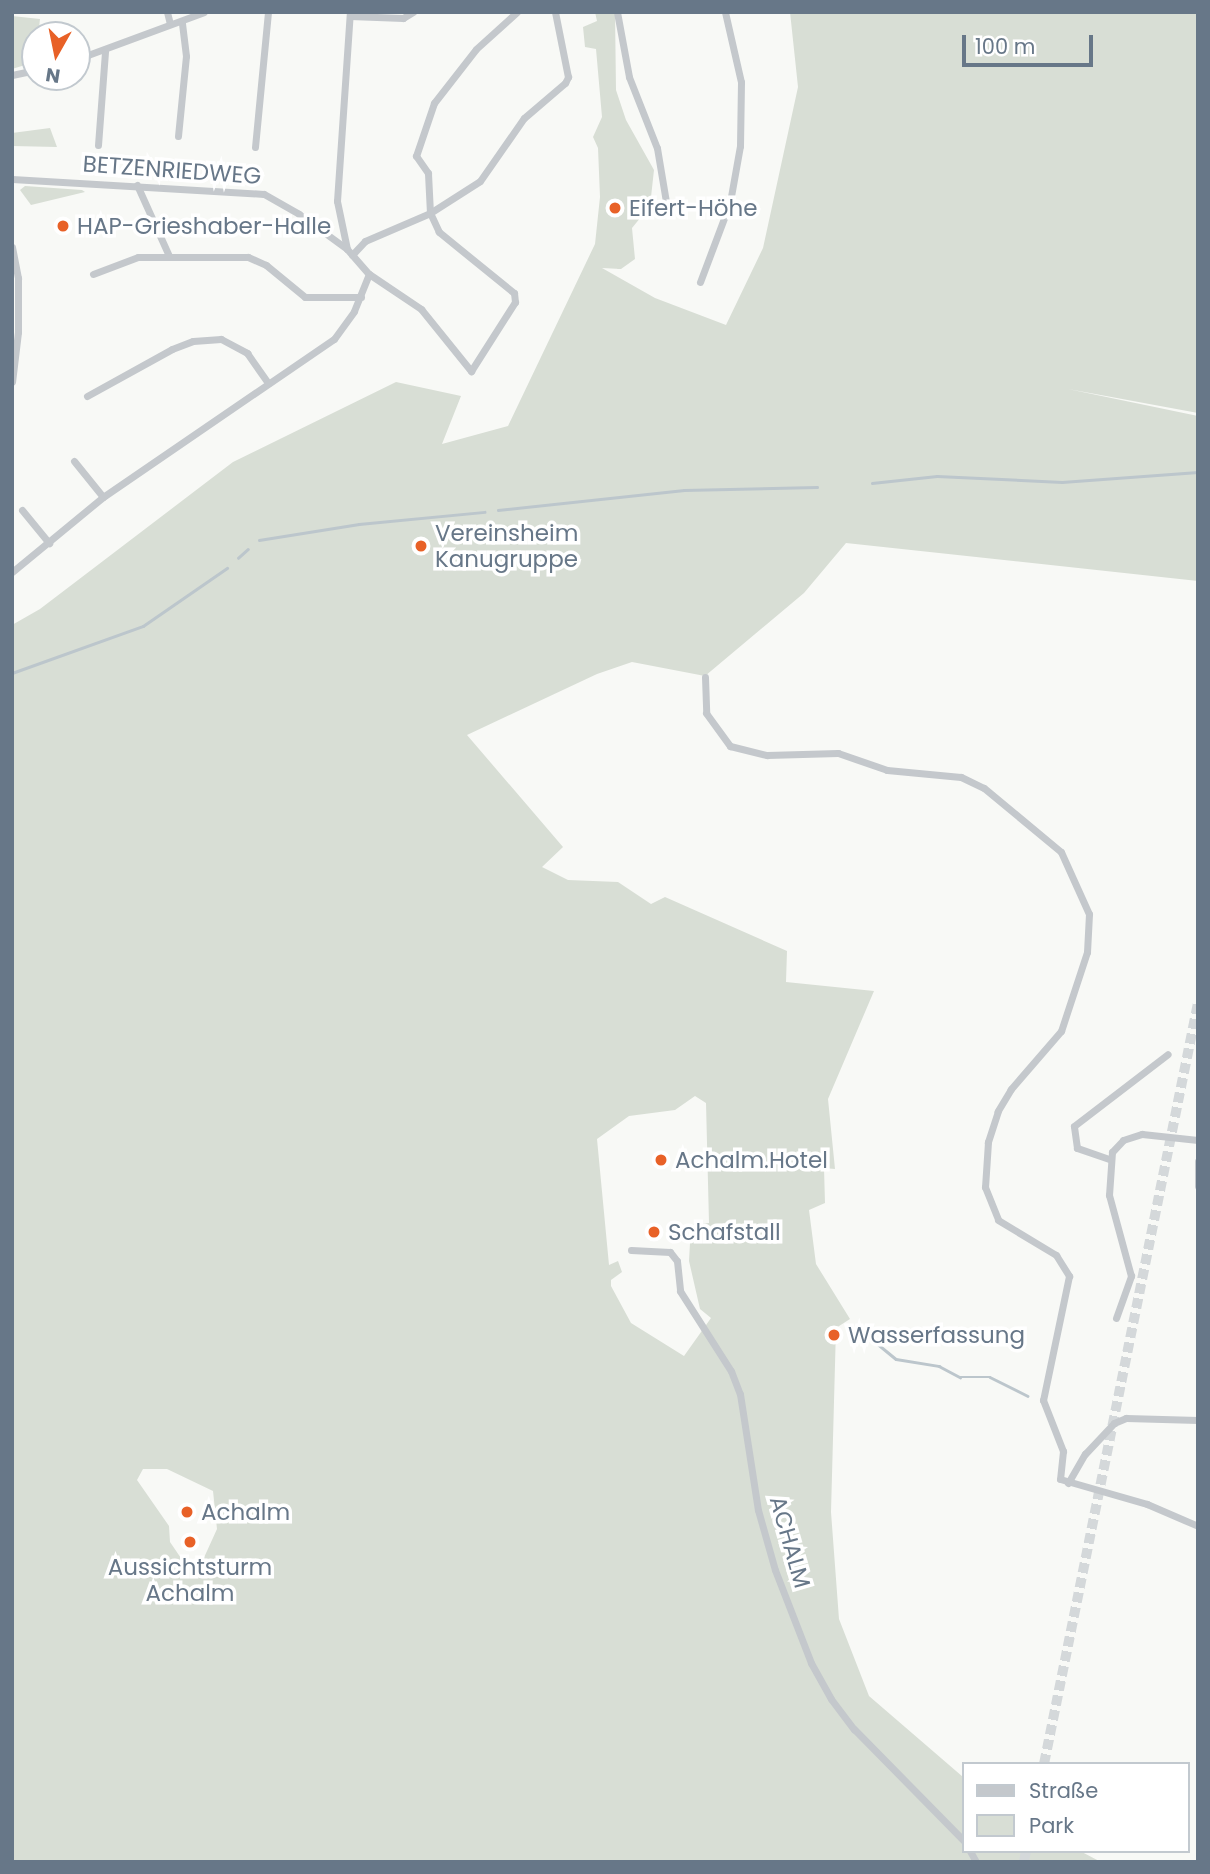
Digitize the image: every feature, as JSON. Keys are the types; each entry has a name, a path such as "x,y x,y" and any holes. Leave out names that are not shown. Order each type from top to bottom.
{"street":[{"path":"167,12 170,24"},
{"path":"91,55 204,12"},
{"path":"255,147 268,12"},
{"path":"413,12 402,18 350,14 337,201 349,252 365,241 430,213 480,181 513,131 565,83 568,77 555,12"},
{"path":"430,213 428,173 416,156 421,131 434,103 476,49 517,12"},
{"path":"617,12 629,77 657,148 666,202"},
{"path":"700,282 727,213 740,146 741,82 725,12"},
{"path":"178,136 186,56 183,21"},
{"path":"99,145 105,51"},
{"name":"BETZENRIEDWEG","path":"12,179 264,194 349,252 369,274 421,309 471,371 510,311 514,293 439,232 430,213"},
{"path":"137,185 169,256"},
{"path":"12,247 18,278 18,340 12,382"},
{"path":"93,274 138,257 248,257 266,265 305,297 360,297"},
{"path":"12,572 103,496 334,339 360,297 369,274"},
{"path":"87,396 172,349 193,341 221,339 247,353 268,383"},
{"path":"74,461 103,496"},
{"path":"22,510 49,542"},
{"path":"705,677 706,713 730,746 767,755 838,753 887,770 961,777 984,788 1064,857 1088,914 1087,952 1061,1031 1014,1085 998,1111 988,1142 985,1187 998,1220 1056,1255 1069,1276 1043,1400 1063,1451 1059,1479 1147,1504 1198,1526"},
{"path":"1109,1159 1077,1148 1074,1126 1168,1054"},
{"path":"1116,1318 1130,1276 1109,1195 1109,1159 1116,1145 1132,1136 1163,1133 1198,1140"},
{"path":"1198,1161 1198,1186"},
{"name":"ACHALM","path":"631,1250 670,1252 677,1261 680,1291 732,1371 740,1394 758,1510 775,1570 811,1663 831,1699 854,1728 962,1839"},
{"path":"1069,1483 1085,1454 1114,1423 1126,1419 1198,1420"}],"green space":[{"path":"595,12 615,12 616,90 626,120 654,170 650,206 632,228 635,259 621,269 602,268 655,298 726,325 763,248 798,87 790,12 1198,12 1198,413 1068,389 1198,416 1198,581 846,543 804,593 705,676 632,662 597,674 467,735 563,847 542,867 568,880 618,882 651,904 665,897 787,951 786,982 874,991 828,1099 835,1169 824,1168 825,1203 809,1210 816,1264 850,1319 836,1328 831,1512 839,1619 869,1696 962,1776 962,1853 1084,1853 1101,1862 12,1862 12,625 40,609 233,462 396,382 461,396 442,444 508,426 595,244 600,197 598,148 593,137 602,117 596,49 585,47 583,27 597,21","holes":["695,1096 706,1103 709,1223 691,1225 689,1261 700,1309 711,1318 684,1356 631,1323 611,1286 611,1280 622,1272 618,1261 609,1265 597,1139 629,1116 675,1110","143,1469 167,1469 213,1491 217,1529 202,1562 185,1564 170,1542 169,1526 137,1480"]},
{"path":"12,16 40,19 21,21 21,66 12,69"},
{"path":"50,128 57,147 12,146 12,133"},
{"path":"25,186 85,192 31,205 20,190"}],"waterway":[{"path":"872,483 937,476 1062,482 1198,472"},
{"path":"498,510 684,490 817,487"},
{"path":"259,540 359,524 484,512"},
{"path":"238,558 248,549"},
{"path":"12,673 143,626 227,568"},
{"path":"857,1327 896,1359 939,1366 960,1377 990,1377 1028,1396"}],"tunnel":[{"path":"1044,1762 1198,1003"},
{"path":"1024,1862 1026,1853"}],"place":[{"name":"Eifert-Höhe","path":"615,208"},
{"name":"HAP-Grieshaber-Halle","path":"63,226"},
{"name":"Vereinsheim Kanugruppe","path":"421,546"},
{"name":"Achalm.Hotel","path":"661,1160"},
{"name":"Schafstall","path":"654,1232"},
{"name":"Wasserfassung","path":"834,1335"},
{"name":"Achalm","path":"187,1512"},
{"name":"Aussichtsturm Achalm","path":"190,1542"}]}
